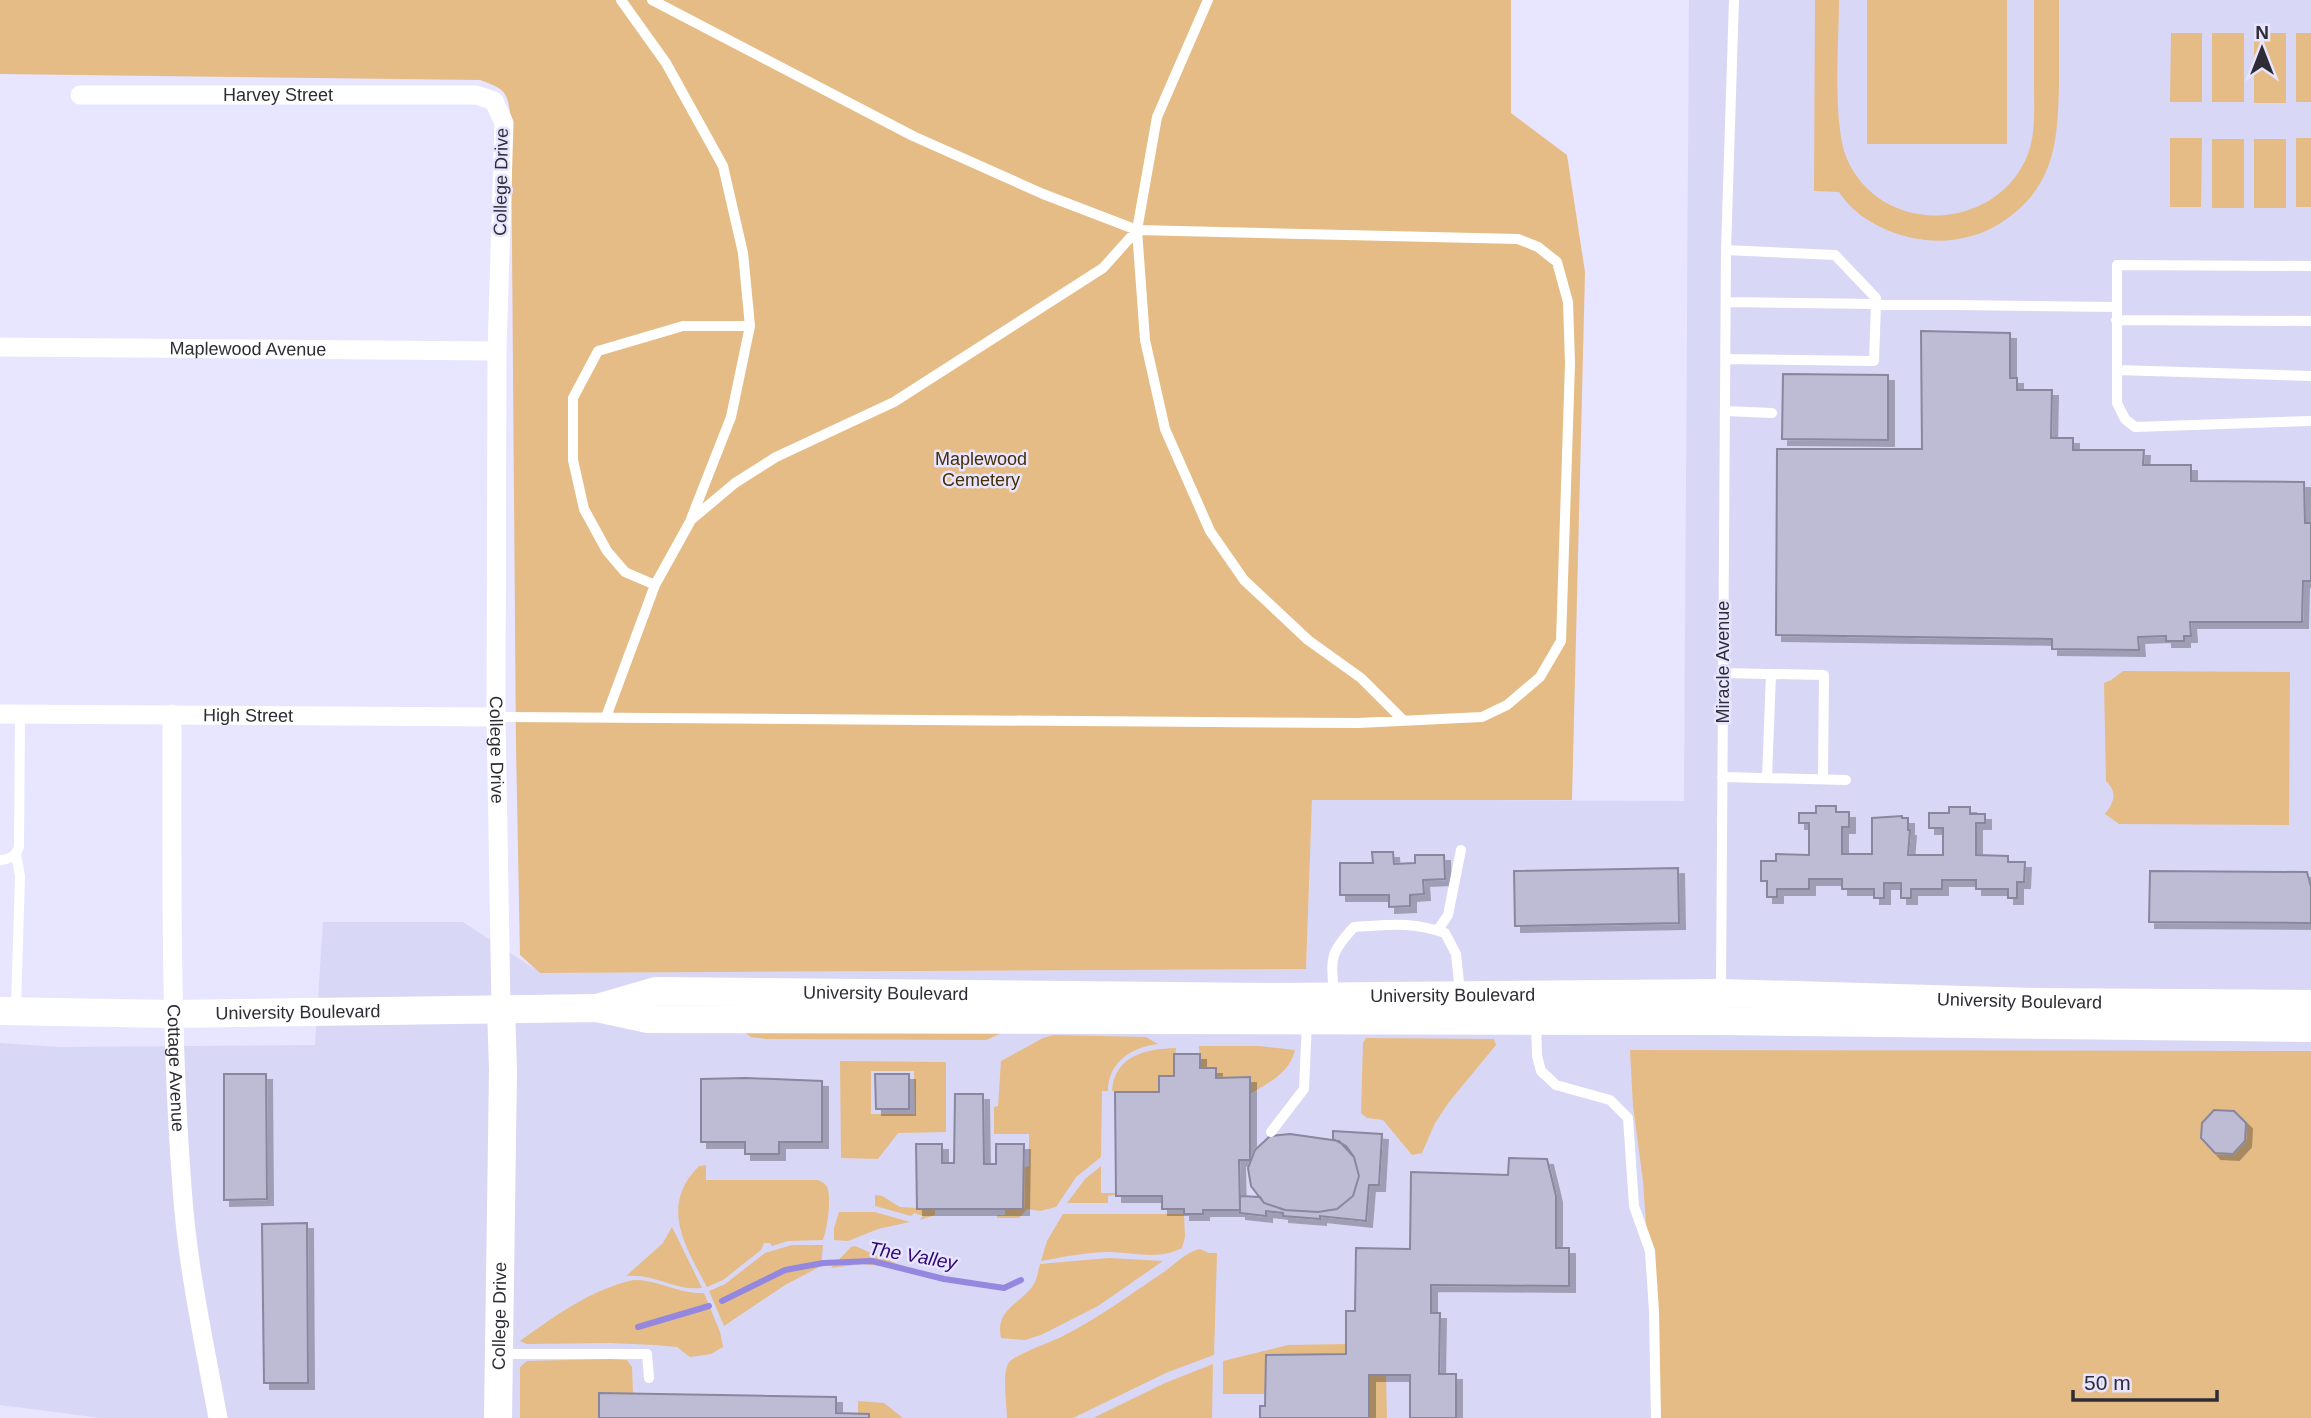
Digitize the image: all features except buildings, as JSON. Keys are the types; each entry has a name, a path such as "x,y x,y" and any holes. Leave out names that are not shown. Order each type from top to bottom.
{"main road":[{"name":"University Boulevard","path":"8,1011 173,1014 597,1008 656,991 723,1006 1307,1021 1335,1009 1460,996 2311,1028"},
{"name":"University Boulevard","path":"723,1006 1335,1009 1536,1021 1722,1007 2037,1002 2311,1004"},
{"name":"College Drive","path":"498,1418 503,1070 501,1008"}],"street":[{"name":"Harvey Street","path":"80,95 476,94"},
{"name":"College Drive","path":"476,94 494,101 504,123 497,351 496,716 501,1008"},
{"name":"Maplewood Avenue","path":"0,347 497,351"},
{"name":"High Street","path":"0,714 496,716"},
{"name":"Cottage Avenue","path":"172,714 173,1014 182,1189 196,1296 218,1418"}],"lane":[{"path":"606,717 655,585 691,520 731,417 750,326 743,253 723,166 666,63 621,0"},
{"path":"496,716 1357,723 1482,717 1507,705 1540,677 1561,641 1570,363 1568,302 1558,262 1538,247 1518,239 1138,230 1043,194 913,136 652,0"},
{"path":"1208,0 1196,22 1157,117 1138,230 1145,340 1165,429 1210,531 1244,580 1308,640 1361,678 1404,721"},
{"name":"Miracle Avenue","path":"1722,1007 1726,302 1734,0"},
{"path":"691,520 735,483 776,457 894,402 1092,276 1103,268 1138,230"},
{"path":"1726,359 1874,361 1876,304 1876,298 1835,255 1727,250"},
{"path":"2311,267 2116,265 2117,403 2125,419 2135,427 2311,421"},
{"path":"1726,302 2116,307"},
{"path":"2116,320 2311,321"},
{"path":"655,585 625,572 607,551 584,509 573,460 573,398 598,351 683,326 750,326"},
{"path":"2116,370 2311,376"},
{"path":"1725,411 1772,413"},
{"path":"1723,673 1824,675 1823,779"},
{"path":"1767,778 1771,674"},
{"path":"0,860 11,858 19,847 20,714"},
{"path":"1722,778 1846,780"},
{"path":"1438,930 1448,915 1461,850"},
{"path":"8,1011 20,876 16,854"},
{"path":"1335,1009 1332,969 1335,948 1354,928 1423,925 1446,933 1456,954 1460,996"},
{"path":"1271,1132 1304,1089 1307,1021"},
{"path":"1536,1021 1537,1056 1541,1071 1556,1085 1610,1100 1628,1118 1634,1206 1650,1251 1656,1418"},
{"path":"499,1354 647,1354 649,1378"}],"shaded area":[{"path":"1689,0 2311,0 2311,1418 101,1418 0,1405 0,1043 59,1047 315,1045 323,922 463,922 541,973 1306,969 1312,799 1684,801"}],"green space":[{"name":"Maplewood Cemetery","path":"0,0 1511,0 1511,113 1567,155 1585,272 1572,800 1312,800 1306,969 540,973 520,955 511,121 507,98 501,90 480,80 0,74"},
{"path":"1815,0 1839,0 1839,125 1847,159 1863,184 1885,202 1911,213 1939,215 1966,211 1991,199 2013,180 2028,154 2034,120 2034,0 2059,0 2055,142 2044,177 2020,208 2002,222 1975,235 1945,241 1925,240 1900,235 1876,225 1855,211 1839,192 1814,191"},
{"path":"1867,0 2007,0 2007,144 1867,144"},
{"path":"2171,33 2202,33 2202,102 2170,102"},
{"path":"2212,33 2244,33 2244,102 2212,102"},
{"path":"2254,33 2286,33 2286,103 2254,103"},
{"path":"2296,33 2311,33 2311,102 2296,102"},
{"path":"2170,138 2202,138 2201,207 2170,207"},
{"path":"2296,138 2311,138 2311,207 2296,207"},
{"path":"2212,139 2244,139 2244,208 2212,208"},
{"path":"2254,139 2286,139 2286,208 2254,208"},
{"path":"2123,671 2290,672 2289,825 2119,824 2105,814 2111,805 2113,794 2106,781 2104,683"},
{"path":"741,1030 1002,1033 986,1040 766,1039 751,1037"},
{"path":"1054,1035 1146,1037 1158,1044 1139,1049 1117,1064 1109,1081 1108,1091 1102,1091 1101,1157 1076,1177 1056,1207 1040,1211 1027,1209 1019,1218 997,1218 997,1215 1005,1215 1005,1209 1023,1209 1024,1168 1029,1166 1029,1134 994,1134 994,1107 998,1106 1001,1061 1043,1038"},
{"path":"1366,1038 1494,1039 1496,1045 1449,1102 1435,1123 1422,1153 1412,1155 1383,1120 1367,1118 1361,1113 1363,1043"},
{"path":"1199,1046 1259,1046 1295,1050 1283,1071 1250,1094 1249,1078 1216,1078 1216,1068 1200,1068"},
{"path":"1176,1048 1174,1076 1159,1076 1159,1092 1112,1091 1119,1069 1134,1056 1154,1050"},
{"path":"1630,1050 2311,1051 2311,1418 1655,1418 1655,1355 1643,1181 1633,1106"},
{"path":"840,1061 946,1062 946,1132 898,1133 878,1159 841,1158","holes":["871,1071 914,1071 915,1114 871,1114"]},
{"path":"706,1165 706,1180 818,1180 823,1183 827,1187 829,1198 823,1240 788,1241 772,1246 770,1243 764,1243 761,1250 723,1280 707,1287 684,1241 678,1211 680,1196 687,1181 699,1166"},
{"path":"1101,1166 1101,1193 1116,1195 1108,1196 1108,1203 1067,1203 1085,1179"},
{"path":"875,1195 882,1196 900,1207 935,1209 935,1215 920,1220 923,1216 914,1213 911,1216 875,1206"},
{"path":"839,1212 875,1212 910,1222 878,1229 848,1241 834,1240 834,1228"},
{"path":"1063,1214 1184,1214 1185,1237 1182,1248 1165,1254 1095,1252 1041,1261 1047,1241"},
{"path":"672,1227 702,1288 683,1287 646,1277 626,1276 663,1243"},
{"path":"792,1245 823,1245 821,1266 785,1285 724,1326 709,1291 725,1284 765,1253"},
{"path":"855,1246 909,1269 862,1264 831,1268"},
{"path":"1200,1249 1217,1253 1214,1355 1168,1372 1073,1418 1007,1418 1005,1376 1011,1360 1091,1321 1185,1256"},
{"path":"1109,1258 1163,1261 1098,1306 1041,1335 1025,1340 1001,1338 1001,1321 1004,1314 1032,1287 1040,1264"},
{"path":"633,1280 704,1293 720,1332 723,1347 711,1354 690,1357 677,1347 610,1343 527,1344 520,1341 588,1297"},
{"path":"1346,1344 1346,1354 1266,1355 1265,1394 1223,1394 1223,1361 1288,1345"},
{"path":"627,1360 632,1367 633,1393 599,1393 599,1418 520,1418 520,1367 527,1361"},
{"path":"1213,1364 1212,1418 1093,1418 1165,1383"},
{"path":"1369,1375 1386,1375 1387,1418 1369,1418"},
{"path":"858,1401 884,1403 903,1418 869,1418 869,1414 858,1414"}],"waterway":[{"name":"The Valley","path":"722,1301 785,1270 823,1263 872,1261 944,1279 1004,1288 1021,1280"},
{"name":"The Valley","path":"638,1327 709,1306"}]}
